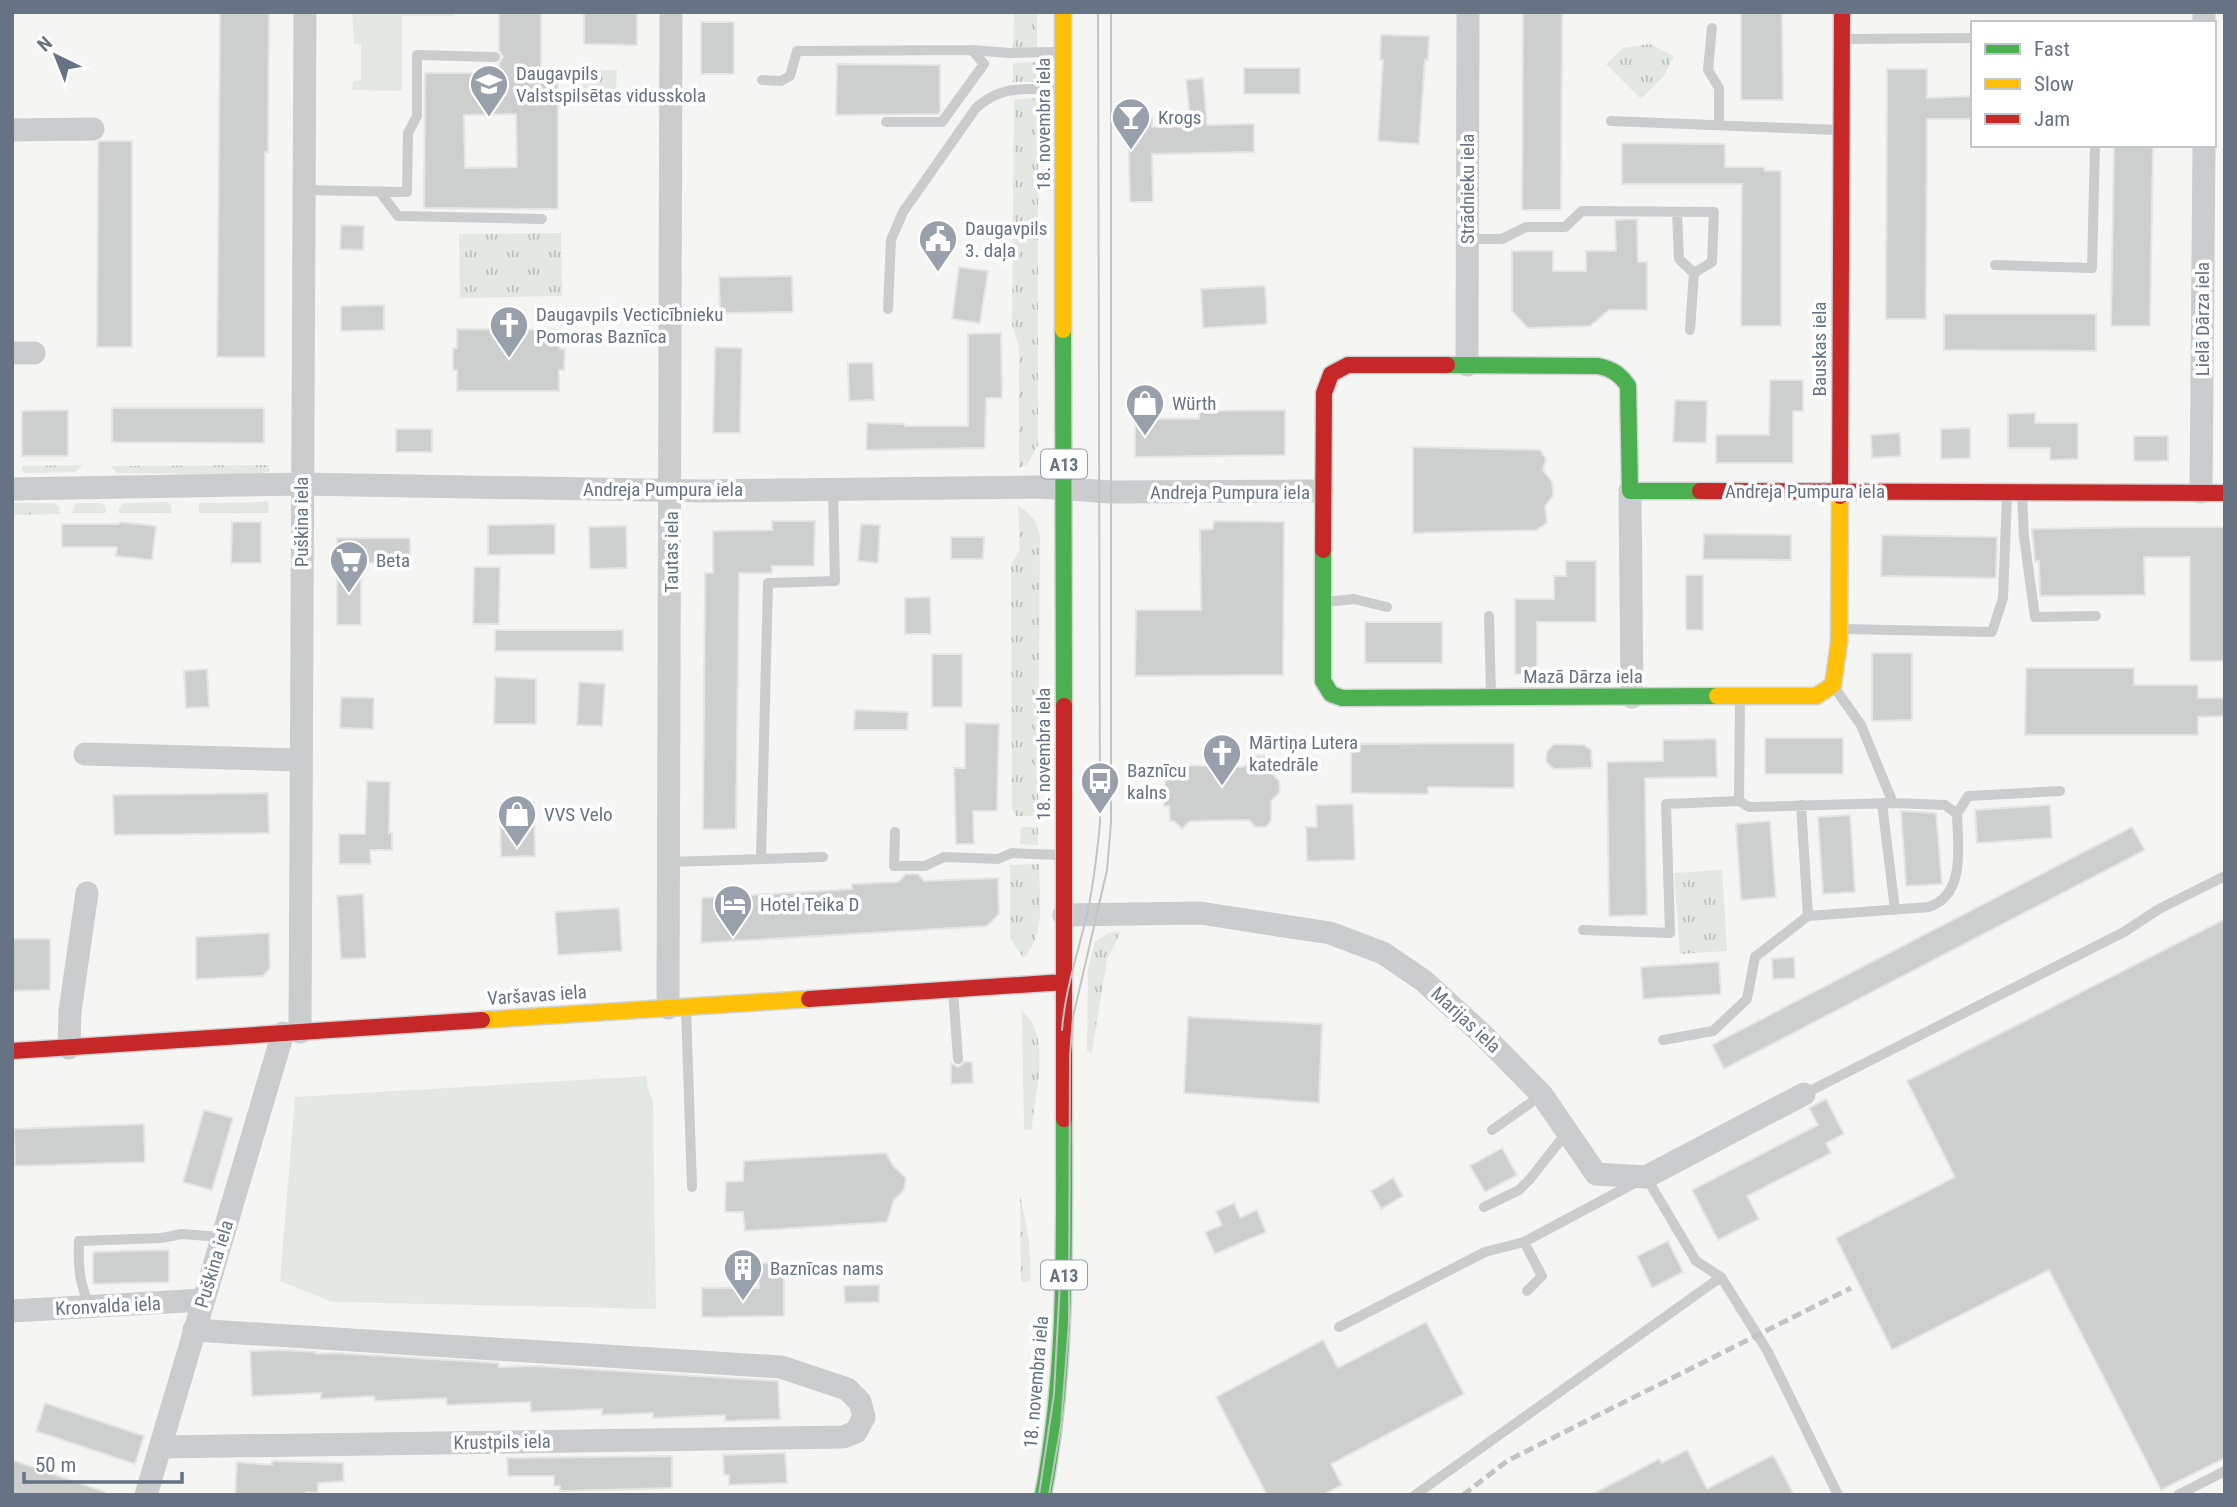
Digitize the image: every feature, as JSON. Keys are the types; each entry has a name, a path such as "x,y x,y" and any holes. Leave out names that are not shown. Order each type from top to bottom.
{"street":[{"name":"Puškina iela","path":"146,1495 222,1237 291,1033 301,760 304,12"},
{"name":"Tautas iela","path":"671,12 670,862 677,1007"},
{"name":"18. novembra iela","path":"1043,1495 1060,1380 1064,1282 1063,12"},
{"name":"Strādnieku iela","path":"1467,365 1468,12"},
{"name":"Bauskas iela","path":"1833,685 1838,667 1839,629 1842,12"},
{"path":"12,130 93,129"},
{"name":"Lielā Dārza iela","path":"2201,492 2204,147"},
{"name":"Andreja Pumpura iela","path":"12,489 301,484 671,490 1039,487 1128,492 1322,491 1324,393 1331,374 1348,365 1467,365 1598,366 1612,369 1623,377 1628,386 1630,491 2225,493"},
{"path":"1322,491 1322,602"},
{"path":"1630,491 1632,697"},
{"name":"Mazā Dārza iela","path":"1322,602 1323,681 1331,694 1342,698 1816,696 1833,685"},
{"path":"85,754 301,760"},
{"path":"69,1048 70,1011 87,893"},
{"name":"Marijas iela","path":"1064,915 1200,913 1330,933 1383,953 1424,981 1484,1036 1542,1095 1596,1174 1646,1177"},
{"name":"Varšavas iela","path":"12,1051 1064,982"},
{"path":"1646,1177 1804,1094"},
{"name":"Kronvalda iela","path":"12,1311 203,1300"},
{"name":"Krustpils iela","path":"161,1447 843,1437 856,1432 864,1417 860,1402 847,1389 781,1367 194,1330"}],"lane":[{"path":"1712,28 1708,70 1719,88 1719,125"},
{"path":"1842,39 1971,38"},
{"path":"886,122 942,122 984,64 972,50"},
{"path":"762,80 781,81 790,76 797,51 1063,52"},
{"path":"303,190 407,192 408,133 416,116 417,55 495,57"},
{"path":"888,309 891,240 903,212 976,108 989,96 1008,90 1064,89"},
{"path":"1611,121 1841,130"},
{"path":"1995,265 2092,268 2095,147"},
{"path":"380,192 398,216 542,219"},
{"path":"1467,239 1502,239 1526,227 1565,227 1582,211 1714,212 1712,262 1693,273"},
{"path":"1677,212 1679,259 1693,273 1690,330"},
{"path":"761,858 768,583 835,582 833,489"},
{"path":"2015,492 2035,617 2096,616"},
{"path":"1839,629 1992,632 2003,598 2015,492"},
{"path":"1322,602 1354,599 1387,607"},
{"path":"1489,616 1490,697"},
{"path":"1833,685 1861,725 1887,803 1895,910"},
{"path":"1739,800 1740,697"},
{"path":"1663,1040 1713,1031 1747,999 1755,957 1808,916 1929,907 1943,902 1952,888 1958,867 1957,814 1968,796 2060,790"},
{"path":"1583,930 1670,933 1666,804 1739,800 1749,807 1887,803 1945,805 1957,814"},
{"path":"1801,805 1808,916"},
{"path":"895,832 894,866 925,866 944,857 998,859 1012,853 1064,856"},
{"path":"670,862 823,857"},
{"path":"1804,1094 2124,932 2159,909 2225,876"},
{"path":"953,988 958,1059"},
{"path":"677,1007 692,1187"},
{"path":"1492,1130 1542,1095"},
{"path":"1484,1207 1518,1190 1567,1132"},
{"path":"1339,1327 1485,1252 1524,1242 1646,1177 1696,1261 1721,1277 1768,1352 1838,1495"},
{"path":"90,1307 78,1270 79,1241 161,1238 181,1234 222,1237"},
{"path":"1524,1242 1542,1276 1527,1291"},
{"path":"1415,1495 1721,1277"},
{"path":"2178,1495 2225,1471"}],"green space":[{"path":"352,12 453,12 453,16 402,16 402,91 352,90 353,81 361,80 361,44 354,44"},
{"path":"1014,12 1037,12 1037,48 1013,48"},
{"path":"1650,44 1674,56 1664,76 1641,99 1606,64 1623,48"},
{"path":"1036,62 1038,82 1013,82 1013,63"},
{"path":"588,70 617,70 616,91 581,91 578,84 580,78"},
{"path":"1034,98 1038,102 1038,445 1027,465 1019,468 1019,347 1012,325 1014,100"},
{"path":"561,233 562,296 460,298 459,234"},
{"path":"83,465 75,472 22,471 22,466"},
{"path":"269,465 270,471 258,475 117,473 111,466"},
{"path":"168,502 172,513 119,513 123,503"},
{"path":"268,502 269,513 199,513 199,503"},
{"path":"12,503 54,503 59,507 60,514 12,515"},
{"path":"77,503 101,503 105,506 106,513 72,513"},
{"path":"1018,506 1032,518 1040,535 1038,816 1016,816 1012,809 1011,565 1020,549"},
{"path":"1021,827 1038,827 1038,845 1020,844"},
{"path":"1039,864 1039,926 1031,949 1023,958 1010,938 1010,865"},
{"path":"1722,870 1727,951 1680,954 1674,873"},
{"path":"1119,931 1120,934 1107,959 1092,1052 1087,1051 1088,968 1095,942 1108,933"},
{"path":"1022,1011 1037,1035 1039,1050 1032,1129 1024,1130"},
{"path":"647,1076 653,1101 656,1309 332,1302 280,1281 295,1097"},
{"path":"1020,1194 1029,1242 1031,1278 1027,1282 1021,1280"}],"building":[{"path":"220,12 269,12 268,152 265,152 265,357 217,357"},
{"path":"499,12 541,12 541,74 558,74 558,209 424,208 425,73 499,73 499,64 503,57 499,50","holes":["516,114 517,167 465,168 464,115"]},
{"path":"584,12 637,12 637,45 584,44"},
{"path":"1523,12 1562,12 1561,210 1522,210"},
{"path":"1741,12 1782,12 1783,100 1741,100"},
{"path":"701,22 734,22 734,74 701,74"},
{"path":"1381,35 1429,36 1419,144 1378,141 1383,60 1380,60"},
{"path":"837,64 940,65 940,112 836,115"},
{"path":"1244,68 1300,68 1300,94 1244,94"},
{"path":"1887,69 1927,69 1927,98 1971,96 1971,119 1927,119 1926,319 1886,319"},
{"path":"1203,78 1207,125 1254,124 1254,152 1152,154 1153,202 1130,202 1128,118 1152,118 1152,127 1191,126 1186,80"},
{"path":"100,141 132,141 132,347 97,347"},
{"path":"1622,143 1725,144 1725,167 1764,167 1765,171 1781,171 1781,326 1741,326 1742,184 1622,184"},
{"path":"2114,147 2153,147 2150,326 2111,326"},
{"path":"1637,219 1638,262 1647,262 1647,310 1609,310 1590,326 1528,328 1512,311 1512,251 1553,251 1553,271 1586,271 1586,251 1616,251 1615,220"},
{"path":"341,225 364,226 363,250 340,249"},
{"path":"959,267 988,271 980,323 952,319"},
{"path":"792,276 793,312 720,313 719,277"},
{"path":"1265,286 1267,324 1203,328 1201,289"},
{"path":"384,305 384,330 341,331 341,306"},
{"path":"1944,314 2096,314 2096,351 1944,350"},
{"name":"Daugavpils Vecticībnieku Pomoras Baznīca","path":"457,329 560,330 560,349 565,349 564,370 559,370 559,391 457,391 453,348 457,348"},
{"path":"1001,333 1002,398 986,398 985,448 866,450 867,423 968,426 968,334"},
{"path":"715,347 742,348 740,433 713,433"},
{"path":"848,363 873,363 874,400 849,401"},
{"path":"1770,380 1803,380 1803,411 1793,411 1793,463 1716,463 1716,435 1769,435"},
{"path":"1675,400 1707,401 1706,443 1673,442"},
{"path":"112,408 264,408 264,443 112,442"},
{"path":"68,410 68,456 22,456 22,411"},
{"path":"1285,410 1285,455 1135,457 1135,419 1199,419 1199,411"},
{"path":"2035,413 2035,423 2078,423 2078,459 2050,460 2050,448 2008,448 2008,414"},
{"path":"1970,428 1970,458 1941,459 1941,429"},
{"path":"396,429 432,429 432,452 396,452"},
{"path":"1900,433 1901,456 1872,458 1871,435"},
{"path":"2134,436 2168,436 2168,461 2134,461"},
{"path":"1413,447 1540,450 1546,459 1543,470 1552,482 1553,489 1553,496 1545,506 1547,523 1536,530 1413,533"},
{"path":"772,521 815,521 814,566 772,566 772,573 739,573 736,829 703,829 705,573 713,573 713,531 772,530"},
{"path":"1214,521 1284,522 1283,675 1135,676 1136,610 1201,610 1200,530 1213,529"},
{"path":"120,522 156,526 152,560 116,556 117,547 62,547 62,524"},
{"path":"232,522 261,522 261,563 231,563"},
{"path":"555,524 555,554 488,555 488,525"},
{"path":"861,524 880,525 878,563 858,561"},
{"path":"626,526 627,568 590,569 589,527"},
{"path":"2225,527 2225,661 2190,661 2190,557 2144,557 2145,595 2040,596 2039,561 2035,561 2032,529"},
{"path":"1704,534 1791,535 1791,560 1703,559"},
{"path":"1882,535 1997,537 1996,578 1881,576"},
{"path":"951,537 984,537 983,559 951,559"},
{"name":"Beta","path":"337,538 410,538 410,562 361,563 361,625 337,625"},
{"path":"1566,561 1596,561 1596,622 1537,622 1537,674 1515,674 1515,599 1554,599 1554,576 1566,576"},
{"path":"474,567 500,567 499,624 473,624"},
{"path":"1686,575 1703,575 1703,630 1686,630"},
{"path":"930,597 931,634 905,634 905,598"},
{"path":"1365,622 1442,622 1442,663 1365,663"},
{"path":"495,630 623,630 623,651 495,651"},
{"path":"1872,653 1912,653 1912,720 1872,721"},
{"path":"932,654 962,654 962,707 932,707"},
{"path":"2026,668 2134,668 2134,685 2198,685 2198,698 2225,698 2225,716 2198,717 2198,735 2025,735"},
{"path":"207,669 209,707 186,708 184,671"},
{"path":"495,677 536,679 536,724 494,724"},
{"path":"579,682 605,684 602,726 577,725"},
{"path":"341,697 374,698 373,729 340,728"},
{"path":"855,710 908,712 907,730 854,730"},
{"path":"965,723 999,724 997,811 973,811 974,844 956,844 954,768 965,768"},
{"path":"1765,738 1843,738 1843,774 1765,774"},
{"path":"1716,739 1717,777 1645,778 1647,915 1609,916 1607,762 1663,761 1663,740"},
{"path":"1514,743 1514,788 1428,787 1428,794 1351,793 1351,744"},
{"path":"1554,744 1584,745 1591,750 1592,768 1554,769 1546,762 1547,752"},
{"name":"Mārtiņa Lutera katedrāle","path":"1257,756 1266,756 1272,762 1271,772 1279,781 1280,792 1271,801 1271,821 1266,827 1255,827 1249,820 1190,821 1182,829 1174,821 1170,821 1169,806 1164,806 1165,765 1243,767"},
{"path":"367,781 390,782 389,833 392,833 392,850 370,850 371,864 339,864 339,834 365,834"},
{"path":"268,793 269,833 114,835 113,795"},
{"path":"534,802 535,856 501,857 500,803"},
{"path":"1353,804 1355,860 1307,861 1306,827 1317,827 1316,805"},
{"path":"2050,805 2052,838 1977,843 1975,810"},
{"path":"1901,811 1936,813 1942,884 1906,886"},
{"path":"1850,815 1855,892 1823,894 1818,817"},
{"path":"1770,821 1776,897 1741,900 1736,824"},
{"path":"2132,827 2145,850 1724,1069 1712,1045"},
{"path":"906,874 918,874 924,881 998,878 999,914 987,926 701,943 702,898 852,889 852,884 898,882"},
{"path":"363,894 366,958 341,959 337,896"},
{"path":"619,908 622,951 558,955 555,912"},
{"path":"2225,919 2225,1458 2161,1490 2049,1270 1892,1350 1836,1238 1955,1177 1907,1081"},
{"path":"269,933 270,968 263,976 196,979 196,937"},
{"path":"12,939 50,939 50,990 12,991"},
{"path":"1794,957 1795,978 1773,979 1772,959"},
{"path":"1719,962 1721,994 1643,999 1641,967"},
{"path":"1188,1017 1322,1024 1319,1103 1184,1093"},
{"path":"965,1062 972,1062 973,1083 951,1084 951,1063 958,1067"},
{"path":"1826,1099 1844,1134 1826,1143 1831,1153 1747,1196 1759,1219 1718,1240 1692,1190 1818,1125 1809,1108"},
{"path":"204,1110 233,1118 212,1190 183,1182"},
{"path":"144,1124 145,1162 15,1166 14,1129"},
{"path":"1502,1148 1517,1175 1485,1192 1470,1166"},
{"path":"886,1153 893,1166 906,1178 904,1190 894,1200 887,1222 745,1231 743,1212 725,1212 726,1182 743,1181 744,1161"},
{"path":"1393,1178 1403,1196 1381,1209 1371,1191"},
{"path":"1234,1203 1240,1218 1257,1210 1266,1232 1215,1254 1205,1232 1222,1225 1216,1211"},
{"path":"1668,1241 1683,1272 1652,1288 1637,1256"},
{"path":"169,1250 169,1282 93,1284 93,1252"},
{"name":"Baznīcas nams","path":"758,1263 784,1263 784,1316 702,1317 702,1288 759,1288"},
{"path":"879,1285 879,1302 845,1303 844,1286"},
{"path":"1426,1322 1464,1394 1331,1464 1342,1485 1323,1495 1267,1495 1216,1397 1323,1340 1338,1368"},
{"path":"284,1350 498,1363 499,1367 537,1366 778,1381 780,1419 725,1421 725,1415 653,1418 653,1413 602,1415 602,1409 531,1412 530,1402 447,1405 446,1398 375,1401 374,1396 321,1399 321,1393 252,1396 250,1351"},
{"path":"45,1403 144,1436 135,1464 36,1431"},
{"path":"1687,1450 1707,1489 1773,1455 1794,1495 1591,1495 1659,1459 1662,1463"},
{"path":"785,1453 787,1483 729,1485 729,1475 724,1475 723,1455"},
{"path":"672,1456 672,1488 560,1491 560,1486 554,1486 554,1476 508,1476 507,1458"},
{"path":"12,1460 105,1492 105,1495 12,1495"},
{"path":"272,1461 343,1463 344,1481 318,1483 318,1493 306,1492 306,1495 235,1495 237,1462 272,1465"}],"tram line":[{"path":"1062,1030 1069,986 1092,891 1100,823 1098,12"},
{"path":"1049,1495 1061,1425 1069,1323 1070,1055 1073,1017 1107,870 1111,823 1111,12"},
{"path":"1039,1495 1054,1394 1060,1282"}],"railway":[{"path":"1463,1495 1507,1461 1851,1288"}],"traffic: fast":[{"path":"1063,330 1064,706"},
{"path":"1447,365 1598,366 1612,370 1628,386 1630,491 1700,491"},
{"path":"1323,550 1323,681 1331,694 1342,698 1717,696"},
{"path":"1043,1495 1051,1448 1060,1355 1064,1261 1064,1119"}],"traffic: slow":[{"path":"1063,12 1063,330"},
{"path":"1717,696 1816,696 1833,685 1839,642 1840,496"},
{"path":"482,1020 809,999"}],"traffic: jam":[{"path":"1840,496 1842,12"},
{"path":"1323,550 1324,393 1331,374 1348,365 1447,365"},
{"path":"1700,491 2225,493"},
{"path":"1064,706 1064,1119"},
{"path":"809,999 1064,982"},
{"path":"12,1051 482,1020"}],"place":[{"name":"Daugavpils Valstspilsētas vidusskola","path":"489,118"},
{"name":"Krogs","path":"1131,151"},
{"name":"Daugavpils 3. daļa","path":"938,273"},
{"name":"Daugavpils Vecticībnieku Pomoras Baznīca","path":"509,359"},
{"name":"Würth","path":"1145,437"},
{"name":"Beta","path":"349,594"},
{"name":"Mārtiņa Lutera katedrāle","path":"1222,787"},
{"name":"Baznīcu kalns","path":"1100,815"},
{"name":"VVS Velo","path":"517,848"},
{"name":"Hotel Teika D","path":"733,938"},
{"name":"Baznīcas nams","path":"743,1302"}]}
